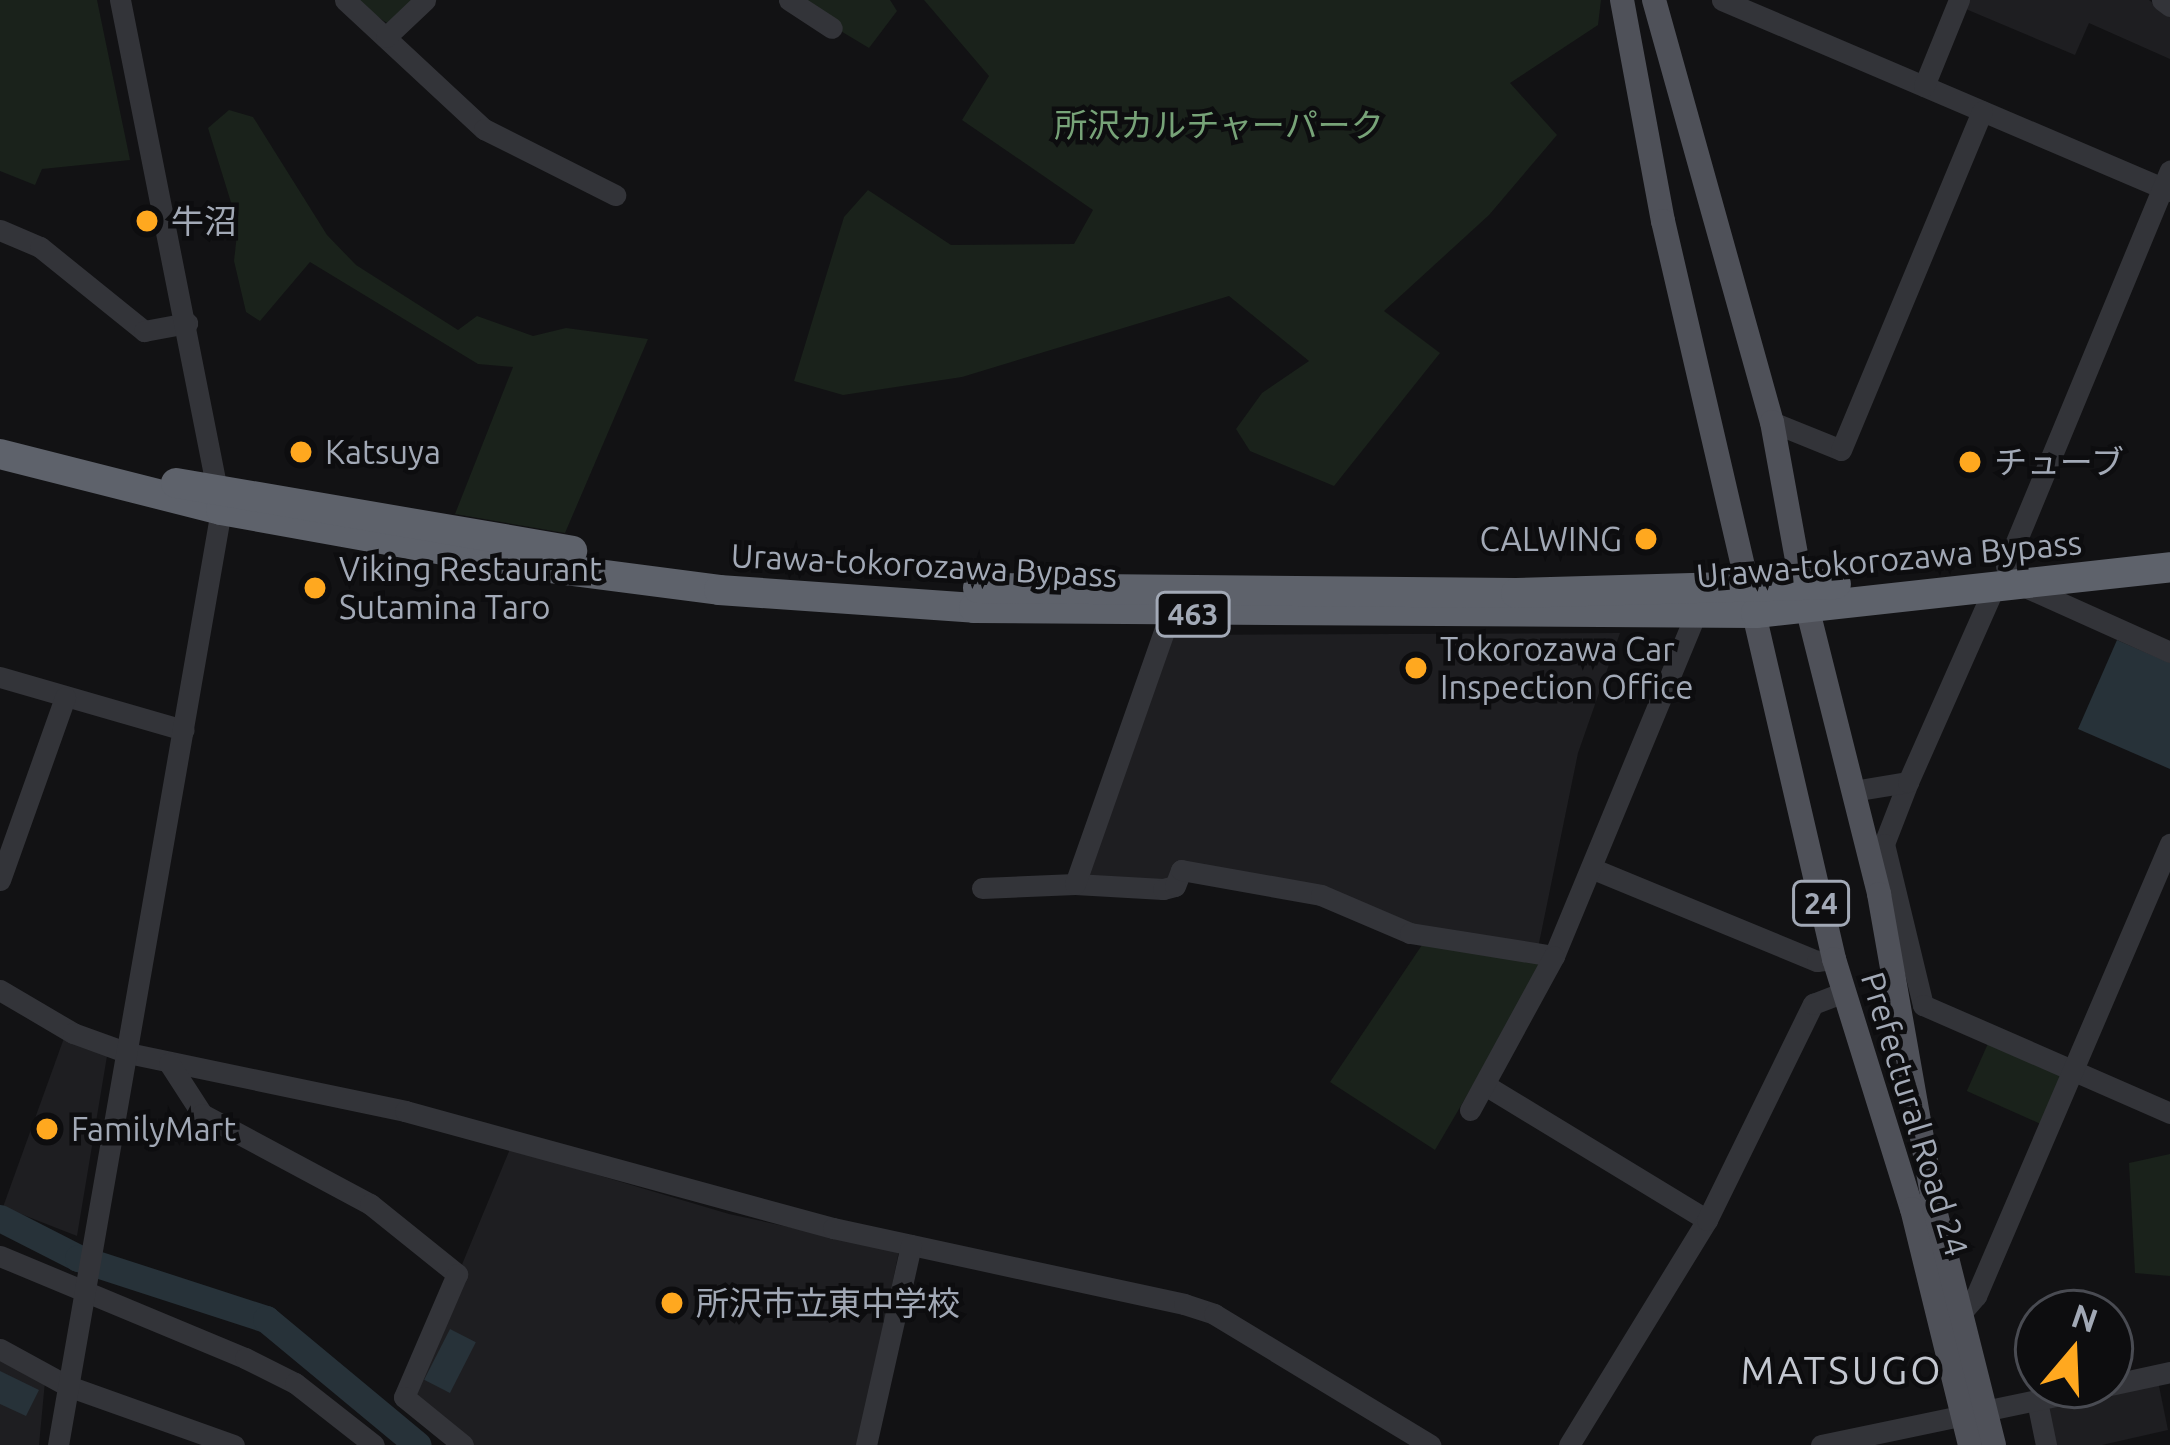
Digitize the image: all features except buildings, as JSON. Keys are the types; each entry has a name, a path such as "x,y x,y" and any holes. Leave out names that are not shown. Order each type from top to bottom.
{"highway":[{"name":"Urawa-tokorozawa Bypass","path":"0,454 719,590 1170,614 1696,614 1753,602"},
{"name":"Urawa-tokorozawa Bypass","path":"222,498 563,549 930,586 1753,602 2170,567"},
{"name":"Urawa-tokorozawa Bypass","path":"2007,579 2170,548"}],"main road":[{"name":"Prefectural Road 24","path":"1622,0 1663,220 1834,959 1974,1413 1994,1445"},
{"name":"Prefectural Road 24","path":"1655,0 1772,422 1805,598 1853,791 1961,1312 1974,1413 1970,1445"}],"street":[{"path":"58,1445 222,498 120,0"},
{"path":"345,0 484,128 615,195"},
{"path":"386,37 425,0"},
{"path":"789,0 832,28"},
{"path":"1721,0 1982,111 2167,183 2007,579 1908,782 1885,844 1923,1005 2170,1113"},
{"path":"1924,86 1958,0"},
{"path":"2162,0 2170,6"},
{"path":"1772,422 1840,450 1982,111"},
{"path":"0,230 40,247 144,331 187,323"},
{"path":"2007,579 2170,652"},
{"path":"1076,884 1170,614"},
{"path":"1470,1111 1554,956 1696,614"},
{"path":"0,677 184,730"},
{"path":"0,880 65,697"},
{"path":"1853,791 1908,782"},
{"path":"1961,1312 1976,1296 2170,844"},
{"path":"1591,868 1817,961 1834,959"},
{"path":"982,888 1076,884 1163,890 1175,886 1181,870 1321,896 1410,933 1554,956"},
{"path":"0,990 73,1033 128,1053 447,1121 910,1245 1214,1314 1430,1445"},
{"path":"1569,1445 1707,1220 1813,1004 1844,992"},
{"path":"170,1063 202,1114 370,1204 457,1274 404,1396 463,1445"},
{"path":"1485,1085 1707,1220"},
{"path":"866,1445 910,1245"},
{"path":"3,1266 85,1293 295,1383 374,1445"},
{"path":"0,1349 68,1385 234,1445"},
{"path":"2134,1380 2170,1372"},
{"path":"1821,1445 2014,1405"},
{"path":"2039,1409 2046,1445"}],"shaded area":[{"path":"1964,0 2149,0 2170,16 2170,59 2089,23 2075,55 1961,7"},
{"path":"1620,633 1578,753 1537,953 1410,933 1321,895 1182,870 1175,886 1082,881 1169,635"},
{"path":"2117,640 2170,663 2170,769 2078,729"},
{"path":"64,1038 107,1056 77,1236 3,1207"},
{"name":"所沢市立東中学校","path":"510,1149 729,1214 899,1251 859,1445 474,1445 409,1392"},
{"path":"450,1329 476,1342 450,1393 424,1380"},
{"path":"0,1358 45,1381 39,1445 0,1445"},
{"path":"0,1371 39,1390 26,1416 0,1404"},
{"path":"2158,1381 2168,1430 2102,1445 2055,1445 2049,1409 2134,1409 2134,1386"}],"green space":[{"path":"0,0 97,0 130,160 42,169 35,185 0,171"},
{"path":"352,0 418,0 387,23"},
{"path":"789,0 890,0 897,11 869,48"},
{"name":"所沢カルチャーパーク","path":"924,0 1601,0 1598,25 1510,83 1557,135 1489,215 1384,311 1440,353 1334,486 1250,451 1236,429 1262,393 1309,361 1229,296 962,377 843,395 794,381 844,217 868,190 951,245 1074,244 1093,210 962,120 989,76"},
{"path":"229,110 253,117 327,235 356,265 458,330 477,316 533,336 566,328 648,339 565,533 455,514 513,367 478,364 310,262 260,321 246,312 234,261 238,225 208,128"},
{"path":"1422,945 1545,962 1435,1150 1330,1082"},
{"path":"1990,1039 2068,1074 2044,1126 1967,1091"},
{"path":"2170,1154 2170,1276 2135,1273 2129,1163"}],"waterway":[{"path":"0,1218 78,1258 266,1319 418,1445"}],"place":[{"name":"牛沼","path":"147,221"},
{"name":"Katsuya","path":"301,452"},
{"name":"チューブ","path":"1970,462"},
{"name":"CALWING","path":"1646,539"},
{"name":"Viking Restaurant Sutamina Taro","path":"315,588"},
{"name":"Tokorozawa Car Inspection Office","path":"1416,668"},
{"name":"FamilyMart","path":"47,1129"},
{"name":"所沢市立東中学校","path":"672,1303"}],"district":[{"name":"MATSUGO","path":"1842,1370"}]}
